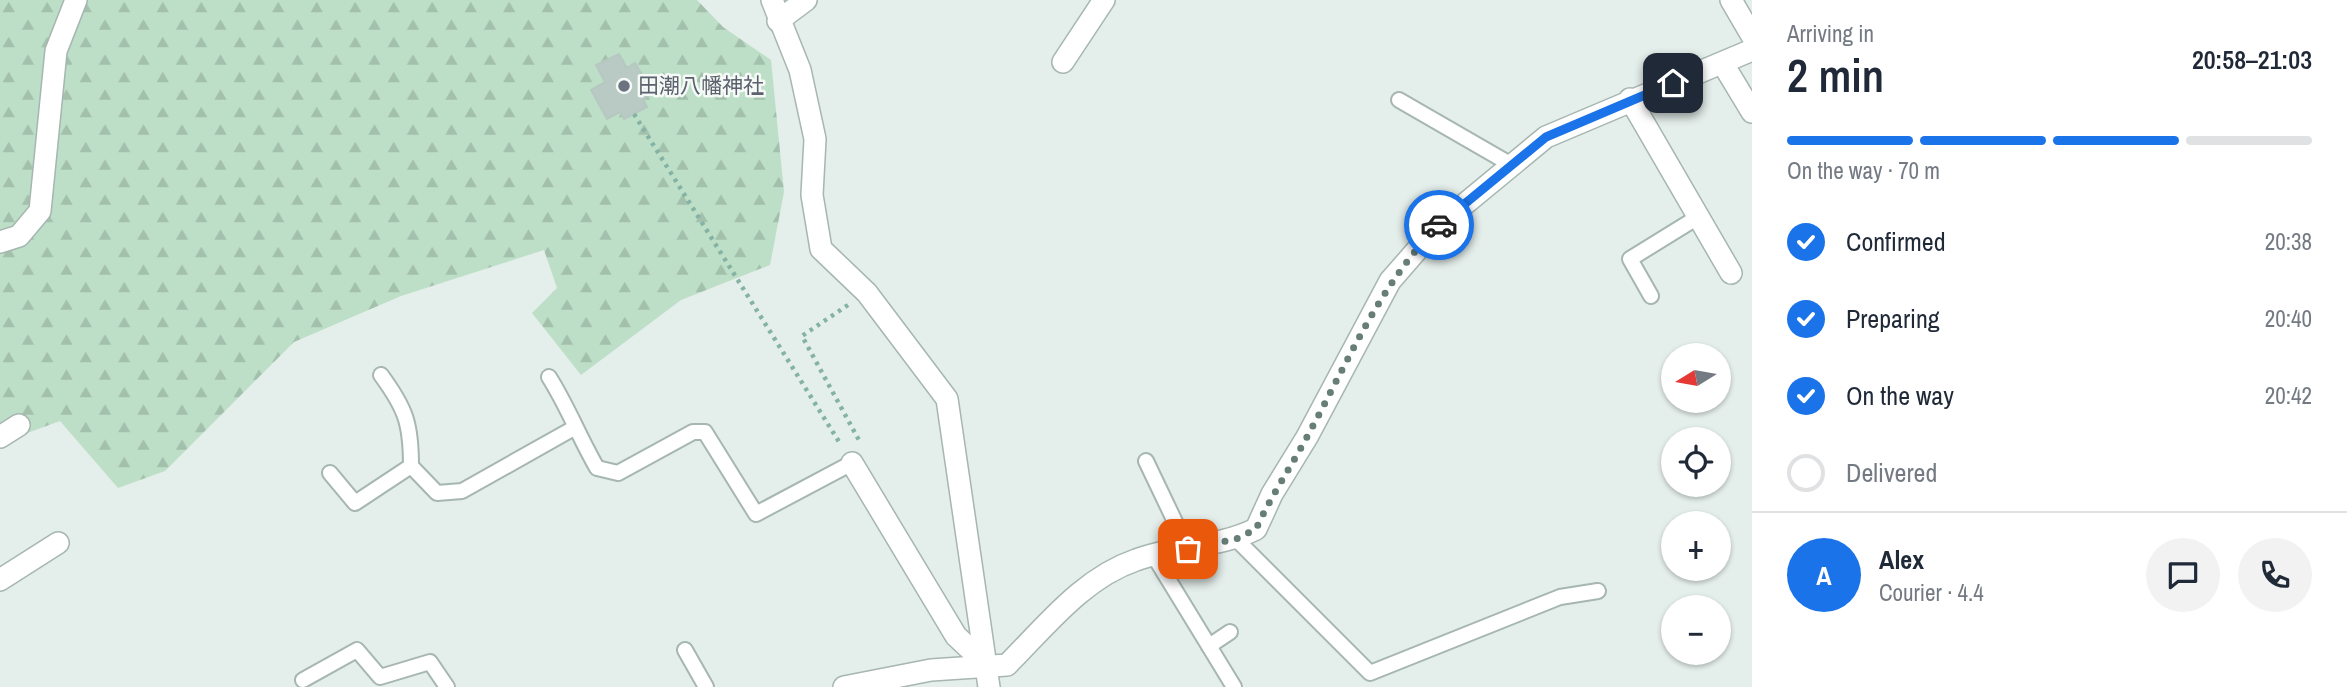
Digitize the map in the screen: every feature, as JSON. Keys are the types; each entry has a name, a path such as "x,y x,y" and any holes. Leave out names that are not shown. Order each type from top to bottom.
{"street":[{"path":"0,242 19,236 40,211 56,51 76,0"},
{"path":"772,0 778,21 800,70 815,139 812,195 821,249 867,293 947,399 988,677"},
{"path":"778,21 806,0"},
{"path":"1063,62 1104,0"},
{"path":"1731,0 1752,36"},
{"path":"844,687 931,670 988,677 1007,665 1073,600 1103,575 1138,559 1236,539 1256,529 1272,494 1307,437 1390,281 1437,227 1510,164 1546,137 1630,99 1723,64 1752,50"},
{"path":"1723,64 1752,112"},
{"path":"1630,99 1731,273"},
{"path":"0,437 19,425"},
{"path":"852,463 956,636 988,677"},
{"path":"0,580 58,543"}],"lane":[{"path":"1399,100 1510,164"},
{"path":"1651,296 1630,259 1699,217"},
{"path":"381,375 400,401 411,428 411,466 437,493 462,491 574,428"},
{"path":"549,377 570,410 574,428 597,468 618,472 693,432 705,432 755,514 852,463"},
{"path":"1146,461 1188,549"},
{"path":"330,473 355,503 411,466"},
{"path":"1236,539 1370,673 1560,597 1598,591"},
{"path":"1154,556 1234,687"},
{"path":"1209,646 1230,632"},
{"path":"303,680 357,650 380,677 430,662 447,687"},
{"path":"685,650 706,687"}],"path":[{"path":"634,114 852,463 866,453 802,336 867,293"}],"green space":[{"path":"0,0 697,0 723,27 771,60 784,192 770,265 681,300 581,375 532,313 557,288 544,250 401,296 294,342 165,471 118,488 60,421 0,443"}],"building":[{"name":"田潮八幡神社","path":"619,54 627,68 635,63 653,93 643,99 647,107 624,119 620,112 607,119 591,90 605,82 596,65"}],"way so far":[{"path":"1188,549 1236,539 1256,529 1272,494 1307,437 1390,281 1439,225"}],"place":[{"name":"田潮八幡神社","path":"624,86"}],"route":[{"path":"1439,225 1546,137 1630,99 1673,83"}]}
